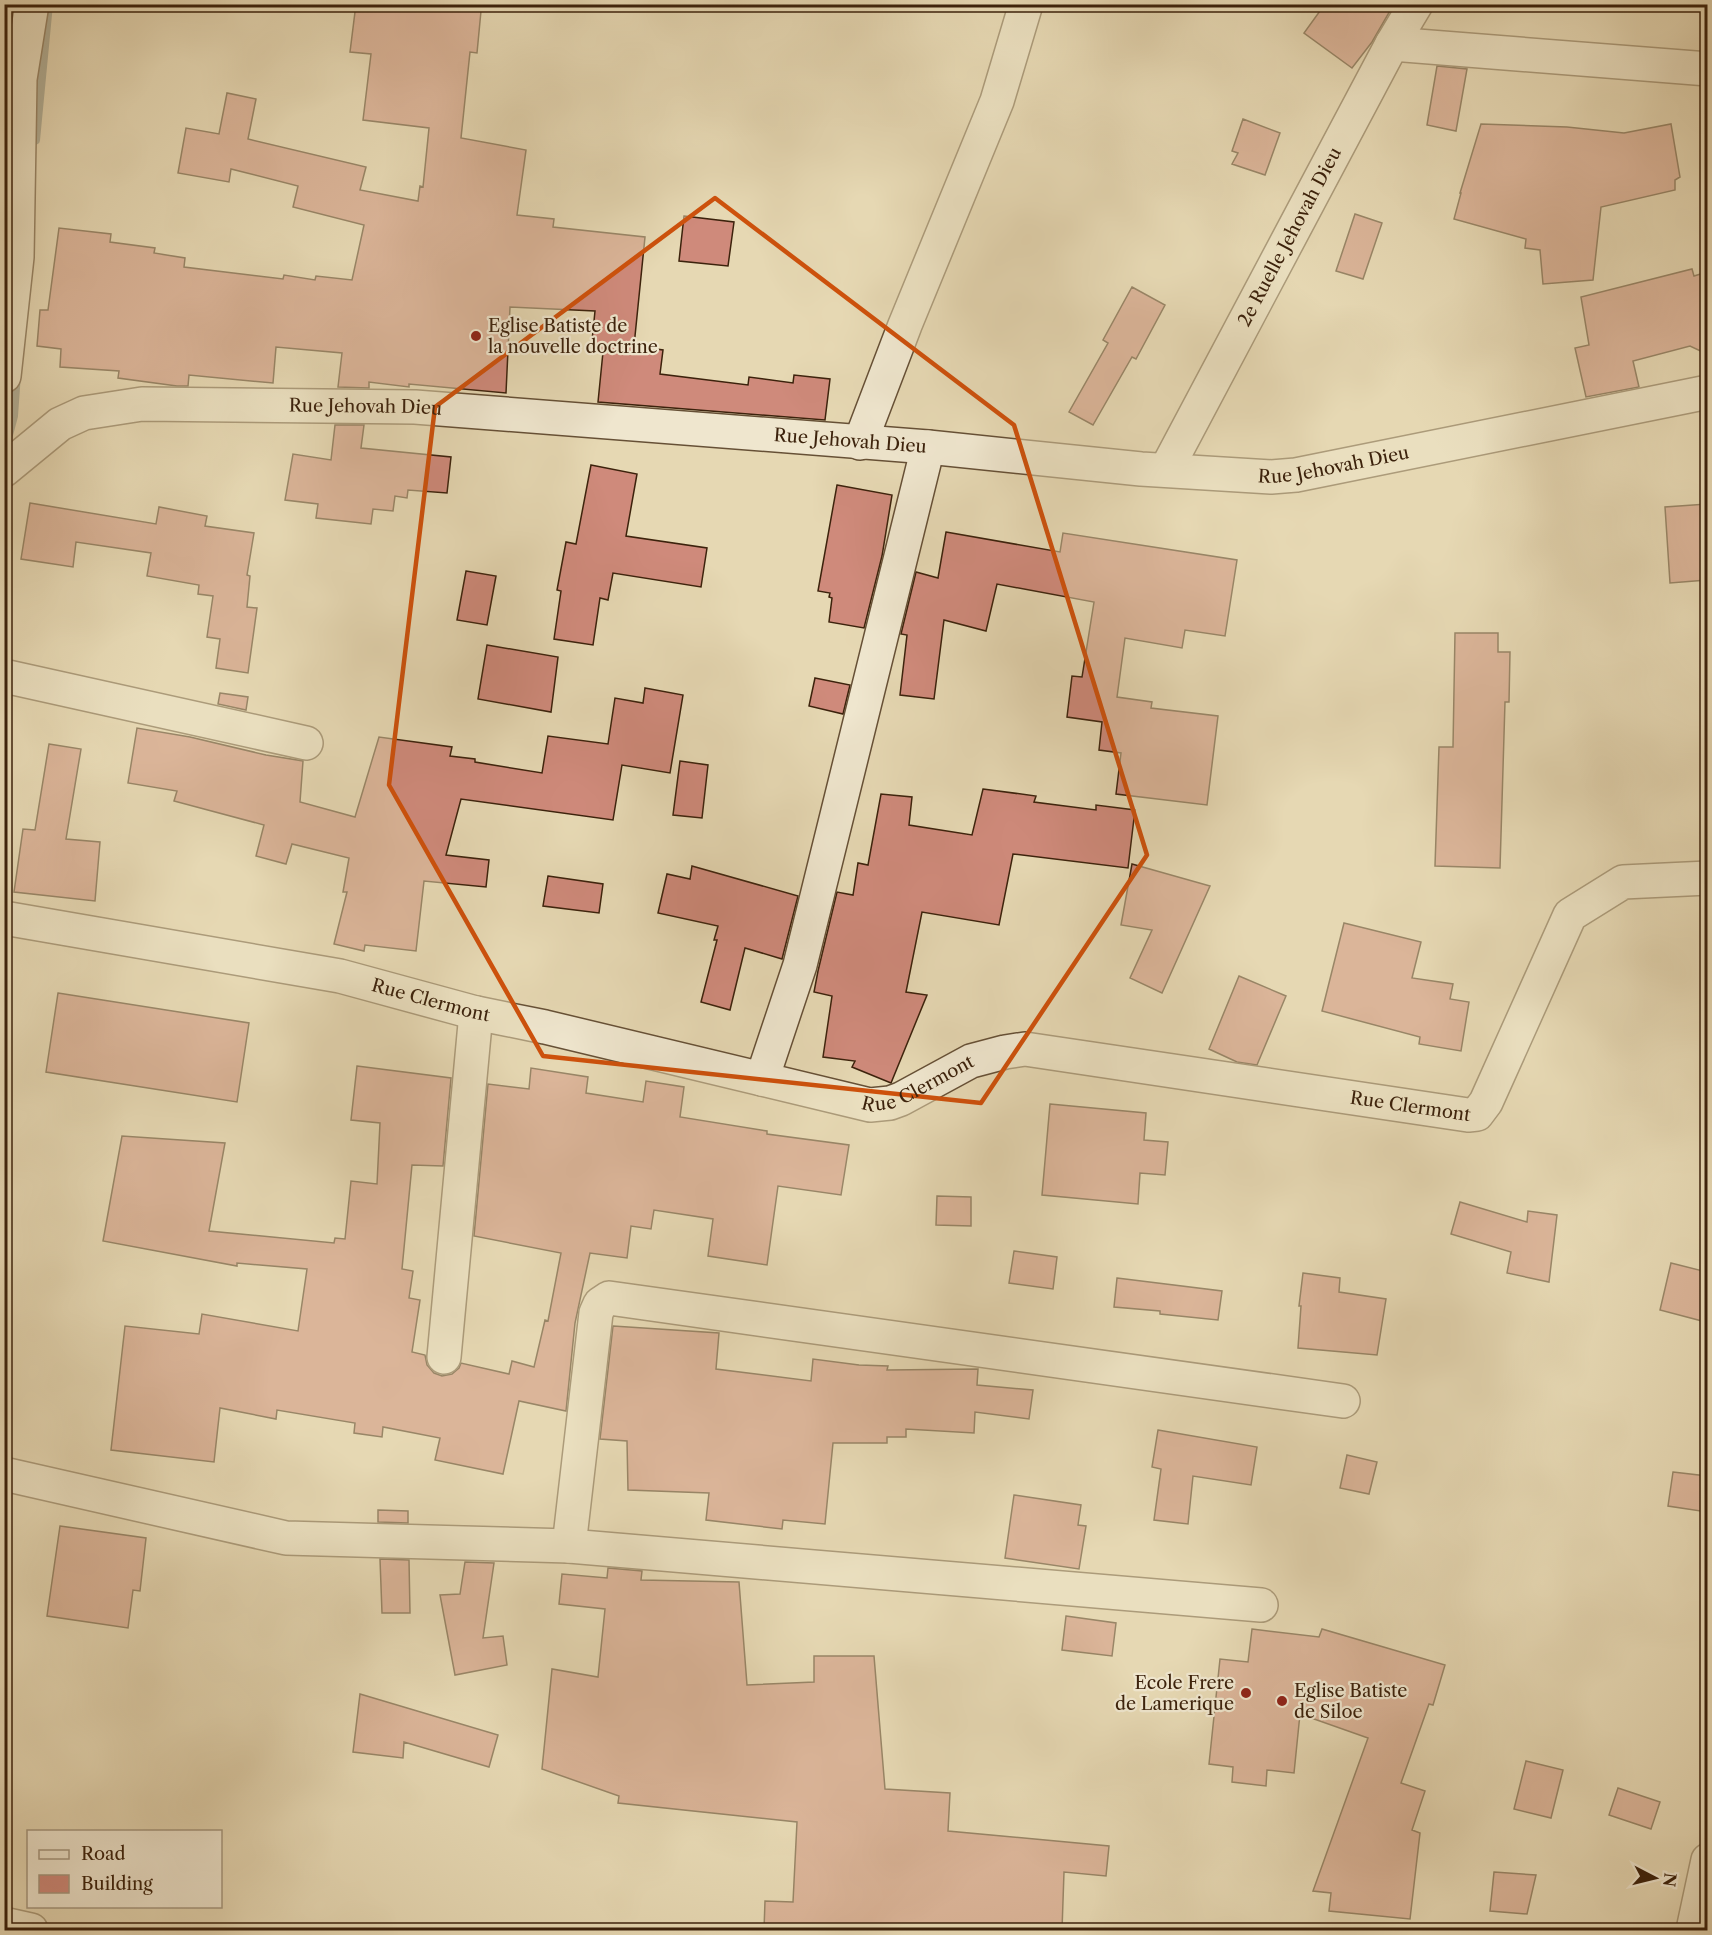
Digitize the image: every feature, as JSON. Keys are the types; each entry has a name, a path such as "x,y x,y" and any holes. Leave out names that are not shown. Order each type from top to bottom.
{"street":[{"path":"4,376 20,79 32,4"},
{"path":"860,443 997,101 1026,4"},
{"name":"2e Ruelle Jehovah Dieu","path":"1166,470 1392,44 1416,4"},
{"path":"1392,44 1707,69"},
{"name":"Rue Jehovah Dieu","path":"4,470 68,420 84,413 142,404 415,407 928,447 1166,470 1271,477 1296,475 1707,392"},
{"path":"762,1079 800,965 928,447"},
{"path":"4,676 306,743"},
{"name":"Rue Clermont","path":"4,918 340,976 476,1013 545,1027 870,1105 890,1103 971,1061 1025,1049 1468,1115 1477,1114 1486,1102 1570,915 1623,882 1707,878"},
{"path":"444,1357 476,1013"},
{"path":"568,1546 596,1313 600,1304 609,1298 1343,1401"},
{"path":"4,1474 286,1538 568,1546 1261,1605"},
{"path":"1693,1930 1707,1860"},
{"path":"4,1924 31,1930"}],"highlighted area":[{"path":"715,198 1014,425 1147,855 981,1103 543,1056 389,785 435,407"}],"building":[{"path":"356,4 400,4 481,11 477,53 470,52 461,138 526,150 517,215 554,219 553,227 645,237 634,346 663,350 660,374 748,385 749,377 793,383 794,375 830,379 825,420 598,402 603,352 591,351 595,311 510,307 506,393 369,382 369,388 338,387 342,353 276,347 273,383 189,375 188,386 177,386 118,378 119,371 60,367 61,349 37,346 40,310 48,310 59,228 111,234 110,242 155,248 154,253 185,258 184,267 283,279 284,275 315,280 316,276 352,280 364,225 293,207 298,186 231,169 229,182 178,173 186,128 219,134 227,93 256,99 248,139 366,167 360,190 418,201 420,186 423,187 429,128 363,120 371,54 350,52"},
{"path":"1325,4 1394,4 1372,42 1352,68 1304,33"},
{"path":"1437,66 1467,69 1456,131 1427,125"},
{"path":"1243,119 1280,133 1265,175 1232,164 1238,153 1232,151"},
{"path":"1481,124 1567,127 1624,133 1671,124 1680,177 1675,180 1675,190 1601,207 1593,280 1543,284 1540,250 1525,248 1526,239 1454,219"},
{"path":"1355,214 1382,223 1363,279 1336,271"},
{"path":"684,216 734,222 728,266 679,261"},
{"path":"1692,269 1694,276 1707,272 1707,354 1690,346 1633,361 1639,387 1586,397 1575,348 1589,345 1581,297"},
{"path":"1132,287 1165,305 1136,359 1132,357 1093,425 1069,412 1108,343 1103,340"},
{"path":"335,425 364,425 361,448 451,457 447,493 408,490 407,498 395,496 393,511 373,509 371,524 316,518 318,504 285,500 293,454 331,460"},
{"path":"591,465 637,474 626,536 707,548 701,587 613,573 608,600 600,598 593,645 554,639 561,591 557,590 566,542 576,544"},
{"path":"837,485 892,495 882,556 864,628 829,622 832,598 829,597 830,593 818,591"},
{"path":"30,503 156,524 159,507 207,516 205,526 254,533 247,575 250,576 247,607 257,608 248,673 216,668 220,639 207,637 213,596 198,594 199,585 147,576 151,553 76,542 73,567 21,559"},
{"path":"1707,504 1707,580 1670,583 1665,507"},
{"path":"946,532 1060,552 1063,533 1237,560 1225,636 1185,630 1182,648 1125,638 1117,697 1152,702 1151,708 1218,716 1207,805 1116,794 1121,753 1099,750 1102,722 1067,717 1072,676 1082,677 1094,602 997,584 986,631 944,620 934,699 900,695 907,635 901,634 916,572 938,578"},
{"path":"466,571 496,576 487,625 457,620"},
{"path":"1455,633 1498,633 1498,652 1510,652 1509,702 1505,702 1500,868 1435,866 1439,747 1453,747"},
{"path":"487,645 558,657 551,712 478,699"},
{"path":"815,678 850,685 843,714 809,706"},
{"path":"645,688 683,695 670,773 622,765 613,820 461,799 446,855 489,860 486,887 424,881 416,951 365,945 364,951 334,944 347,892 343,892 349,858 292,844 286,864 256,856 264,825 174,801 177,791 128,783 137,728 303,761 300,802 355,817 379,737 452,747 450,756 542,773 548,736 608,744 615,698 643,703"},
{"path":"220,693 248,697 246,710 218,704"},
{"path":"49,744 81,749 66,839 100,842 95,901 14,892 23,829 35,830"},
{"path":"680,761 708,765 702,818 673,815"},
{"path":"983,789 1036,796 1034,802 1096,810 1096,805 1135,810 1128,868 1013,854 999,925 922,912 906,992 927,995 891,1083 852,1067 855,1061 823,1057 832,996 814,992 818,971 837,892 853,895 858,863 868,865 881,794 912,797 909,825 972,835"},
{"path":"1132,864 1210,886 1162,993 1130,978 1152,930 1121,925"},
{"path":"692,866 798,896 782,959 745,948 730,1010 701,1002 717,940 714,940 718,926 658,913 667,874 690,879"},
{"path":"548,876 603,884 599,913 543,906"},
{"path":"1344,923 1421,942 1412,978 1453,984 1450,999 1469,1002 1461,1051 1419,1044 1420,1037 1322,1011"},
{"path":"1239,976 1286,996 1257,1065 1237,1062 1209,1049"},
{"path":"58,993 249,1023 237,1102 46,1072"},
{"path":"357,1066 451,1078 443,1166 412,1165 402,1269 413,1271 409,1298 420,1300 412,1352 425,1355 427,1365 434,1373 442,1376 452,1374 461,1363 509,1374 512,1361 534,1367 545,1320 548,1321 561,1253 474,1236 488,1084 529,1089 531,1068 588,1077 586,1093 643,1102 646,1081 684,1087 680,1117 767,1131 767,1134 849,1145 841,1195 778,1186 767,1265 708,1256 713,1219 654,1210 651,1229 631,1226 627,1258 590,1253 575,1323 566,1411 519,1401 503,1474 435,1460 440,1438 383,1427 382,1437 354,1433 355,1423 277,1410 276,1419 220,1408 214,1462 111,1450 125,1326 199,1334 202,1314 298,1331 307,1269 237,1263 237,1266 103,1241 122,1136 225,1143 209,1231 334,1243 335,1238 345,1239 351,1181 377,1184 380,1123 351,1120"},
{"path":"1050,1104 1146,1113 1144,1140 1168,1142 1165,1175 1140,1173 1138,1204 1042,1195"},
{"path":"937,1196 971,1197 971,1226 936,1225"},
{"path":"1460,1202 1527,1222 1528,1211 1557,1215 1549,1282 1507,1273 1511,1252 1451,1234"},
{"path":"1014,1251 1057,1257 1053,1289 1009,1283"},
{"path":"1671,1263 1707,1272 1707,1297 1702,1321 1660,1310"},
{"path":"1303,1273 1340,1278 1339,1292 1386,1299 1377,1355 1298,1348"},
{"path":"1117,1278 1222,1291 1218,1320 1114,1307"},
{"path":"613,1326 719,1333 716,1369 811,1381 813,1359 888,1366 887,1370 978,1369 977,1385 1033,1390 1029,1419 975,1412 974,1433 906,1429 906,1437 887,1437 887,1443 833,1443 825,1524 783,1520 782,1529 706,1520 709,1493 628,1490 627,1441 600,1439"},
{"path":"1158,1430 1257,1447 1251,1485 1193,1476 1188,1524 1154,1520 1161,1469 1152,1467"},
{"path":"1347,1455 1377,1462 1369,1494 1340,1488"},
{"path":"1673,1472 1707,1476 1707,1512 1668,1506"},
{"path":"1014,1495 1081,1505 1078,1525 1086,1526 1079,1569 1005,1558"},
{"path":"378,1510 408,1511 408,1523 378,1522"},
{"path":"60,1526 146,1538 140,1591 133,1590 128,1628 47,1616"},
{"path":"380,1559 409,1560 410,1613 382,1613"},
{"path":"465,1562 494,1563 483,1638 503,1636 507,1665 455,1675 440,1595 460,1594"},
{"path":"608,1568 642,1571 641,1580 739,1582 747,1685 814,1682 814,1656 874,1656 885,1789 950,1793 948,1831 1109,1846 1106,1876 1064,1872 1062,1930 764,1930 765,1901 793,1902 797,1822 618,1803 619,1796 542,1769 552,1669 598,1677 605,1609 559,1604 562,1574 607,1578"},
{"path":"1066,1616 1116,1623 1112,1656 1062,1650"},
{"path":"1252,1629 1319,1637 1322,1629 1445,1665 1433,1705 1429,1704 1401,1783 1425,1791 1412,1830 1420,1833 1410,1919 1329,1911 1331,1893 1313,1891 1368,1738 1300,1714 1294,1773 1267,1770 1266,1786 1232,1782 1233,1767 1209,1764 1220,1659 1248,1662"},
{"path":"360,1694 498,1735 489,1767 404,1742 403,1758 353,1752"},
{"path":"1526,1761 1563,1770 1551,1818 1514,1809"},
{"path":"1618,1788 1660,1802 1651,1829 1609,1815"},
{"path":"1494,1872 1536,1875 1527,1914 1490,1911"}],"waterway":[{"path":"35,140 48,4"},
{"path":"4,450 13,416 16,374"}],"place":[{"name":"Eglise Batiste de la nouvelle doctrine","path":"476,336"},
{"name":"Ecole Frere de Lamerique","path":"1246,1693"},
{"name":"Eglise Batiste de Siloe","path":"1282,1701"}]}
